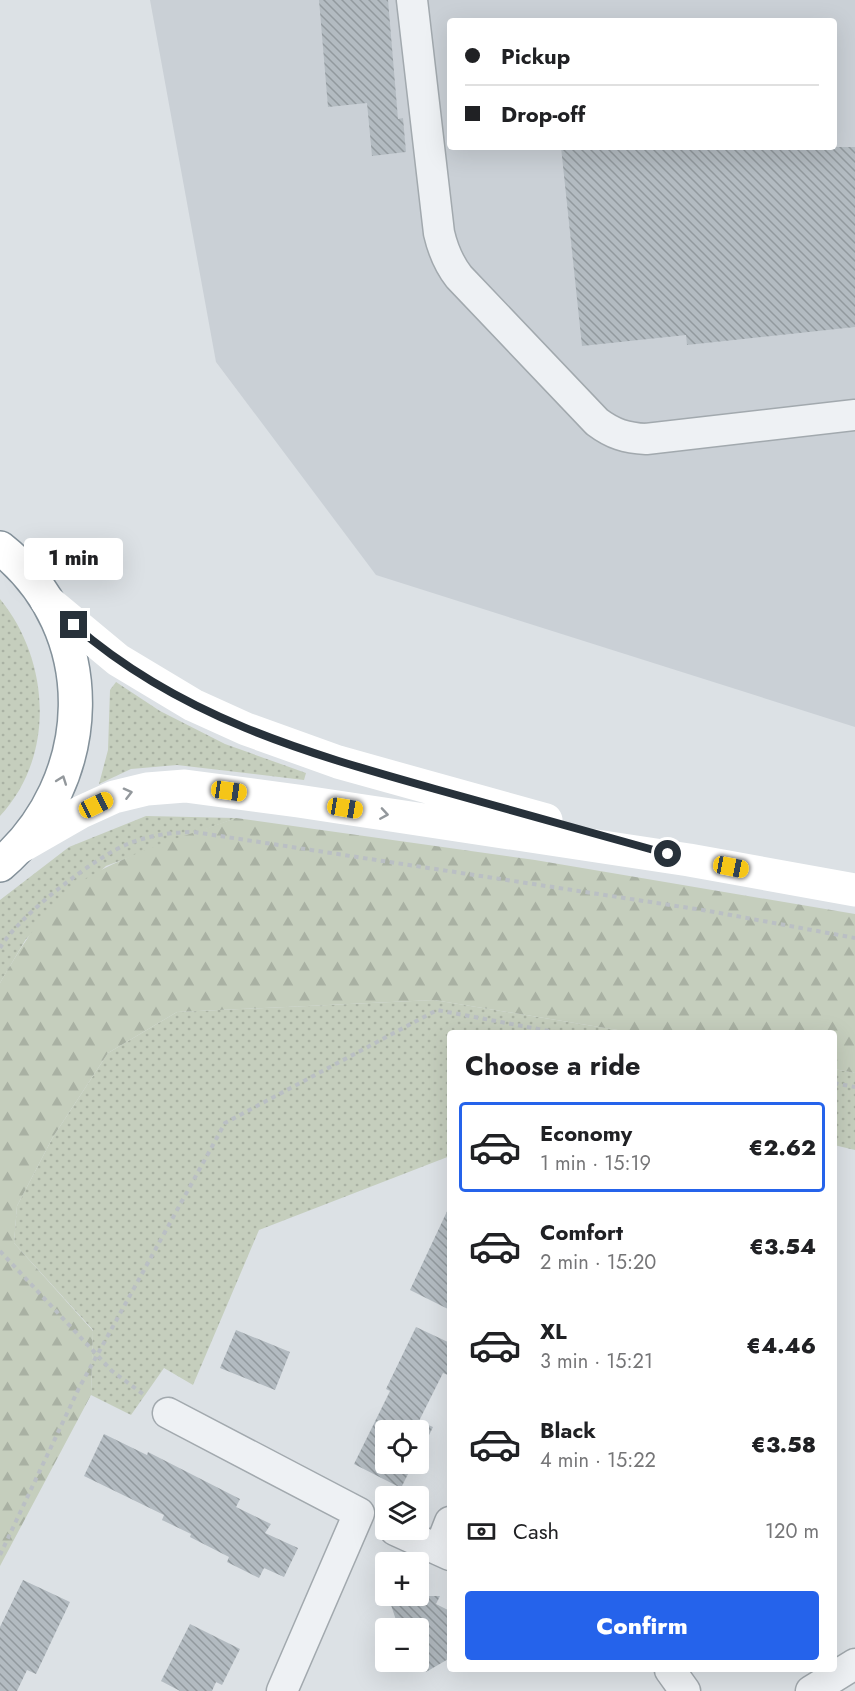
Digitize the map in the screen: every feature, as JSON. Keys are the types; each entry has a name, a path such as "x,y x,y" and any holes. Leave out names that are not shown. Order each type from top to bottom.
{"main road":[{"path":"4,548 47,601 64,637 75,688 75,728 70,755 57,792 44,816 10,856"},
{"path":"47,601 118,660 193,705 255,733 338,762 689,860"},
{"path":"10,856 81,812 114,797 147,789 185,786 689,860 855,891"}],"street":[{"path":"411,0 438,222 444,252 459,277 597,422 610,433 646,440 855,415"},
{"path":"168,1413 372,1519 282,1691"},
{"path":"416,1540 444,1553 447,1538"},
{"path":"671,1672 685,1691"}],"path":[{"path":"0,948 19,924 92,865 129,844 171,832 194,832 697,909 855,938"},
{"path":"0,1556 79,1388 225,1123 437,1010 544,1030"},
{"path":"837,1084 855,1087"},
{"path":"0,1251 112,1371 168,1413"}],"shaded area":[{"path":"150,0 855,0 855,727 376,575 216,362"}],"green space":[{"path":"0,599 17,623 29,650 37,679 40,708 38,737 31,765 18,792 0,816"},
{"path":"116,682 160,711 225,744 306,773 304,780 177,765 131,769 99,784 108,750 110,690"},
{"path":"146,816 236,818 106,866 26,939 0,983 0,900 69,847"},
{"path":"236,818 535,860 855,914 855,1073 837,1070 837,1030 618,1030 434,1000 177,1012 108,1053 53,1137 17,1206 14,1243 93,1331 91,1395 0,1566 0,983 21,948 55,903 82,881 147,850"},
{"path":"434,1000 618,1030 447,1030 447,1157 259,1230 193,1385 164,1368 131,1415 91,1395 93,1330 14,1243 17,1206 53,1137 108,1053 177,1012"},
{"path":"837,1070 855,1073 855,1150 837,1146"}],"building":[{"path":"319,0 388,0 398,119 403,118 406,152 372,156 367,103 328,107"},
{"path":"837,147 855,147 855,327 687,345 686,335 582,346 561,150 837,150"},
{"path":"447,1211 447,1308 410,1290"},
{"path":"416,1327 447,1342 447,1375 443,1373 420,1420 376,1420 390,1391 386,1389"},
{"path":"236,1330 290,1352 275,1390 220,1368"},
{"path":"375,1421 375,1474 408,1474 402,1486 397,1486 354,1464"},
{"path":"104,1434 147,1455 148,1452 240,1499 236,1507 271,1524 265,1533 298,1548 284,1577 264,1568 259,1578 227,1562 229,1557 162,1520 164,1515 84,1476"},
{"path":"23,1580 70,1602 36,1674 27,1670 17,1691 0,1691 0,1627"},
{"path":"429,1596 440,1596 436,1604 447,1610 447,1660 429,1670 429,1618 395,1618 391,1606 429,1606"},
{"path":"190,1624 240,1649 222,1685 216,1682 212,1691 180,1691 161,1681"}],"route":[{"path":"74,625 118,660 193,705 275,741 338,762 668,854"}]}
